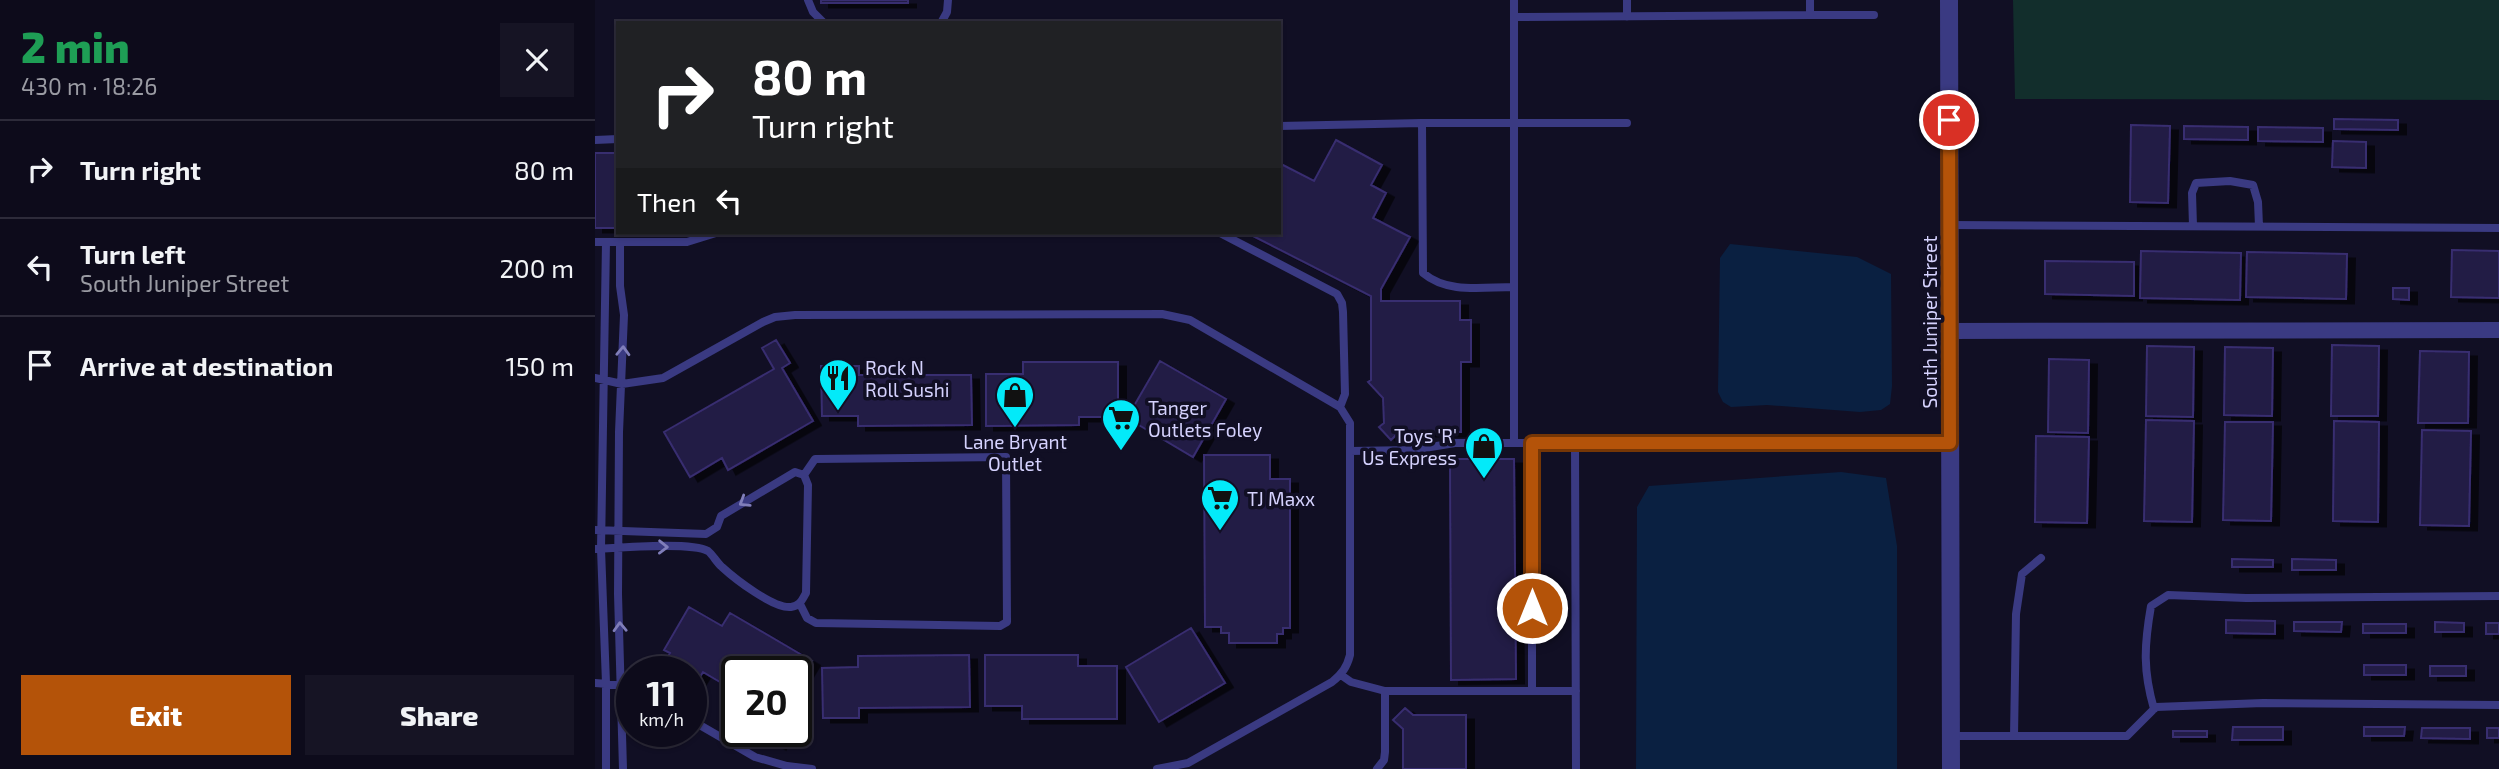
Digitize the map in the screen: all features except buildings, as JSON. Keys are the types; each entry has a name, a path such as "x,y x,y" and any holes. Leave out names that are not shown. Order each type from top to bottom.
{"street":[{"name":"South Juniper Street","path":"1949,0 1951,769"},
{"path":"1950,331 2499,330"}],"lane":[{"path":"808,0 813,12 822,21"},
{"path":"942,21 947,12 948,0"},
{"path":"1514,0 1514,442"},
{"path":"1627,0 1627,17"},
{"path":"1810,0 1810,15"},
{"path":"1514,17 1874,15"},
{"path":"1281,126 1514,122 1627,124"},
{"path":"1422,124 1423,273 1435,283 1450,288 1514,288"},
{"path":"595,140 616,139"},
{"path":"2193,226 2192,193 2196,183 2230,181 2252,185 2258,202 2259,226"},
{"path":"1949,225 2499,228"},
{"path":"595,242 687,242 710,235"},
{"path":"1224,235 1337,295 1343,312 1345,394 1340,407"},
{"path":"606,242 605,379 598,530 606,683 606,769"},
{"path":"620,243 619,286 624,315 618,547 621,656"},
{"path":"595,378 622,384 663,378 763,322 785,316 1161,314 1190,320 1340,407 1350,423 1350,654 1341,675 1188,763 1157,769"},
{"path":"1350,452 1412,450 1455,443 1514,442 1950,443"},
{"path":"1532,443 1532,691"},
{"path":"1575,443 1576,769"},
{"path":"800,604 807,618 816,623 1000,626 1007,622 1006,457 815,459 804,475"},
{"path":"598,530 706,534 717,527 721,516 795,472 804,475 809,485 806,593 800,604 791,607 777,606 722,568 707,551 689,547 598,549"},
{"path":"2014,736 2016,614 2022,574 2041,558"},
{"path":"2154,709 2145,679 2145,635 2151,606 2168,595 2246,598 2499,596"},
{"path":"1341,675 1351,682 1385,691 1576,691"},
{"path":"595,683 616,684"},
{"path":"1377,769 1384,760 1385,752 1385,691"},
{"path":"1951,736 2127,736 2157,707 2263,703 2499,705"},
{"path":"707,729 755,757 787,766 813,769"},
{"path":"621,747 623,769"}],"green space":[{"path":"2013,0 2499,0 2499,100 2015,99"}],"water":[{"path":"1730,244 1857,257 1891,274 1890,404 1881,410 1860,412 1767,405 1731,407 1723,402 1718,392 1720,258"},
{"path":"1841,472 1886,478 1897,546 1897,769 1636,769 1637,507 1649,486"}],"place":[{"name":"Rock N Roll Sushi","path":"838,412"},
{"name":"Lane Bryant Outlet","path":"1015,429"},
{"name":"Tanger Outlets Foley","path":"1121,452"},
{"name":"Toys 'R' Us Express","path":"1484,480"},
{"name":"TJ Maxx","path":"1220,532"}],"route":[{"path":"1532,608 1532,443 1950,443 1949,120"}]}
